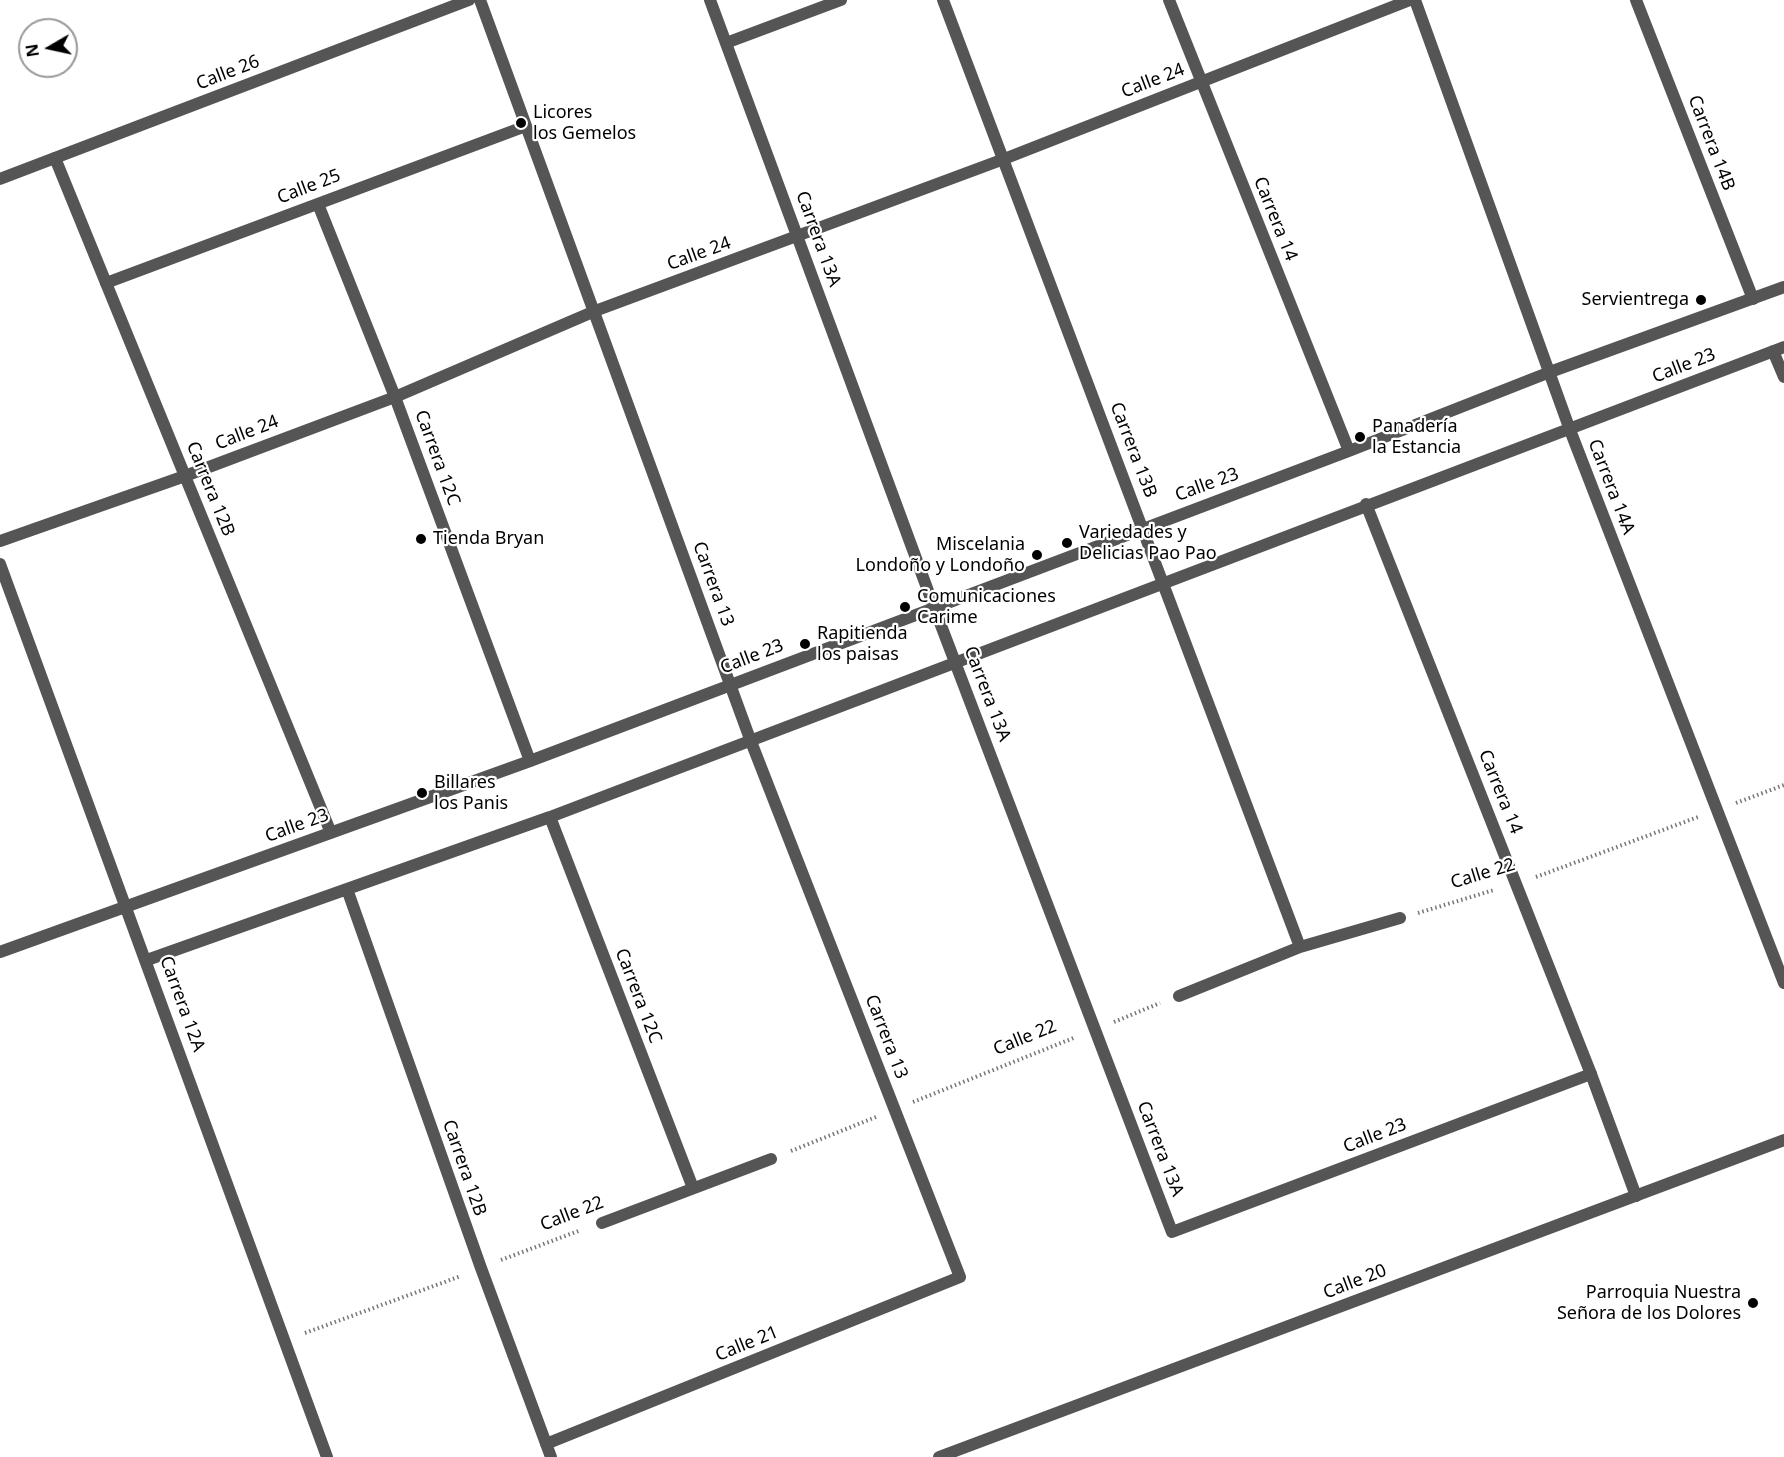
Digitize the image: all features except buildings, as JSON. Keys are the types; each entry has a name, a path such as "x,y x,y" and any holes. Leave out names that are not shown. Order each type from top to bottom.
{"street":[{"name":"Calle 26","path":"0,179 469,0"},
{"name":"Carrera 13","path":"480,0 750,739 960,1277"},
{"name":"Carrera 13A","path":"710,0 934,607 1172,1232"},
{"path":"726,43 841,0"},
{"name":"Carrera 13B","path":"943,0 1300,947"},
{"name":"Carrera 14","path":"1169,0 1349,451"},
{"name":"Calle 24","path":"0,541 185,476 394,397 595,311 1004,159 1410,0"},
{"name":"Carrera 14A","path":"1415,0 1570,430 1784,983"},
{"name":"Carrera 14B","path":"1636,0 1753,299"},
{"name":"Calle 25","path":"106,283 526,126"},
{"name":"Carrera 12B","path":"55,158 331,833"},
{"name":"Carrera 12C","path":"318,204 394,397 530,761"},
{"name":"Calle 23","path":"0,952 530,761 1349,451 1550,372 1784,288"},
{"path":"1779,349 1784,377"},
{"name":"Calle 23","path":"147,960 550,817 1366,504 1570,430 1779,349"},
{"name":"Carrera 14","path":"1366,504 1517,884 1636,1196"},
{"name":"Carrera 12A","path":"0,564 147,960 327,1457"},
{"name":"Carrera 12C","path":"550,817 693,1188"},
{"name":"Carrera 12B","path":"347,889 480,1268 550,1457"},
{"path":"1179,996 1300,947 1400,918"},
{"name":"Calle 23","path":"1172,1232 1591,1074"},
{"name":"Calle 20","path":"939,1457 1784,1140"},
{"name":"Calle 22","path":"602,1222 771,1159"},
{"name":"Calle 21","path":"546,1444 960,1277"}],"path":[{"name":"Calle 22","path":"1400,918 1517,884 1784,785"},
{"name":"Calle 22","path":"771,1159 1179,996"},
{"name":"Calle 22","path":"284,1341 602,1222"}],"place":[{"name":"Licores los Gemelos","path":"521,123"},
{"name":"Servientrega","path":"1701,300"},
{"name":"Panadería la Estancia","path":"1360,437"},
{"name":"Tienda Bryan","path":"421,539"},
{"name":"Variedades y Delicias Pao Pao","path":"1067,543"},
{"name":"Miscelania Londoño y Londoño","path":"1037,555"},
{"name":"Comunicaciones Carime","path":"905,607"},
{"name":"Rapitienda los paisas","path":"805,644"},
{"name":"Billares los Panis","path":"422,793"},
{"name":"Parroquia Nuestra Señora de los Dolores","path":"1753,1303"}]}
